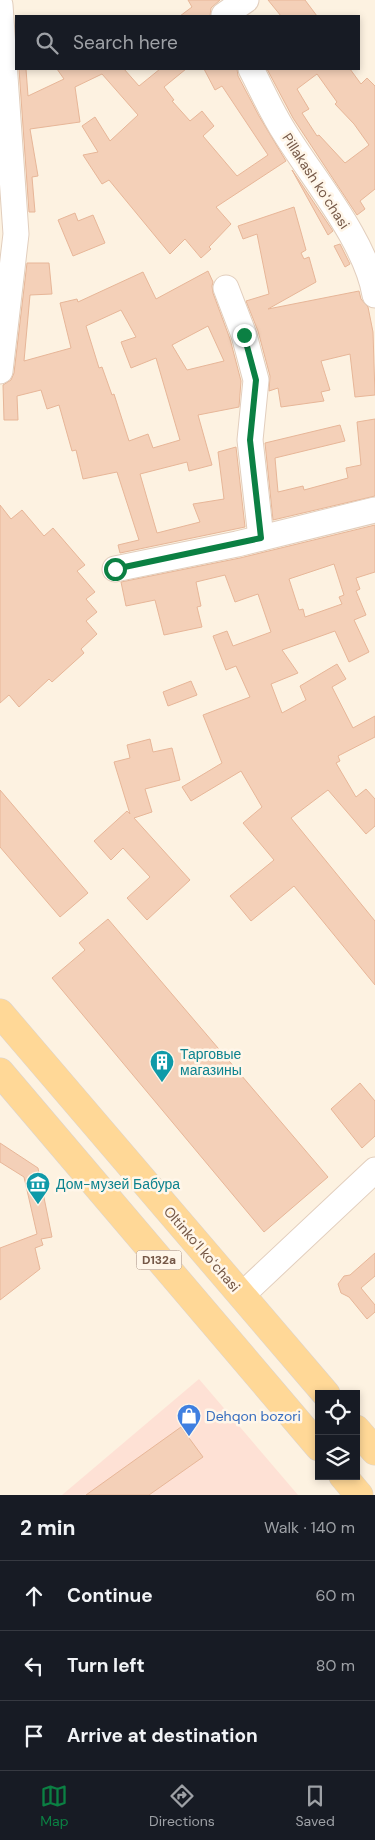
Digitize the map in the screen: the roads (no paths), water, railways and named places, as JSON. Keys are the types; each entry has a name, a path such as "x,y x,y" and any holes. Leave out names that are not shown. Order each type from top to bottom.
{"main road":[{"name":"Oltinkoʻl koʻchasi","path":"0,1013 323,1390"},
{"name":"D132a","path":"0,1072 315,1442"},
{"path":"360,1433 375,1450"},
{"path":"347,1480 359,1495"}],"street":[{"path":"221,10 246,0"},
{"path":"0,5 4,127 16,234 0,371"},
{"name":"Pillakash koʻchasi","path":"252,70 284,131 355,239 374,286 375,295"},
{"path":"226,288 244,335 256,380 250,440 261,538"},
{"path":"115,569 261,538 375,510"},
{"path":"242,1295 375,1170"}],"place":[{"name":"Тарговые магазины","path":"162,1083"},
{"name":"Дом-музей Бабура","path":"38,1205"},
{"name":"Dehqon bozori","path":"189,1437"}]}
